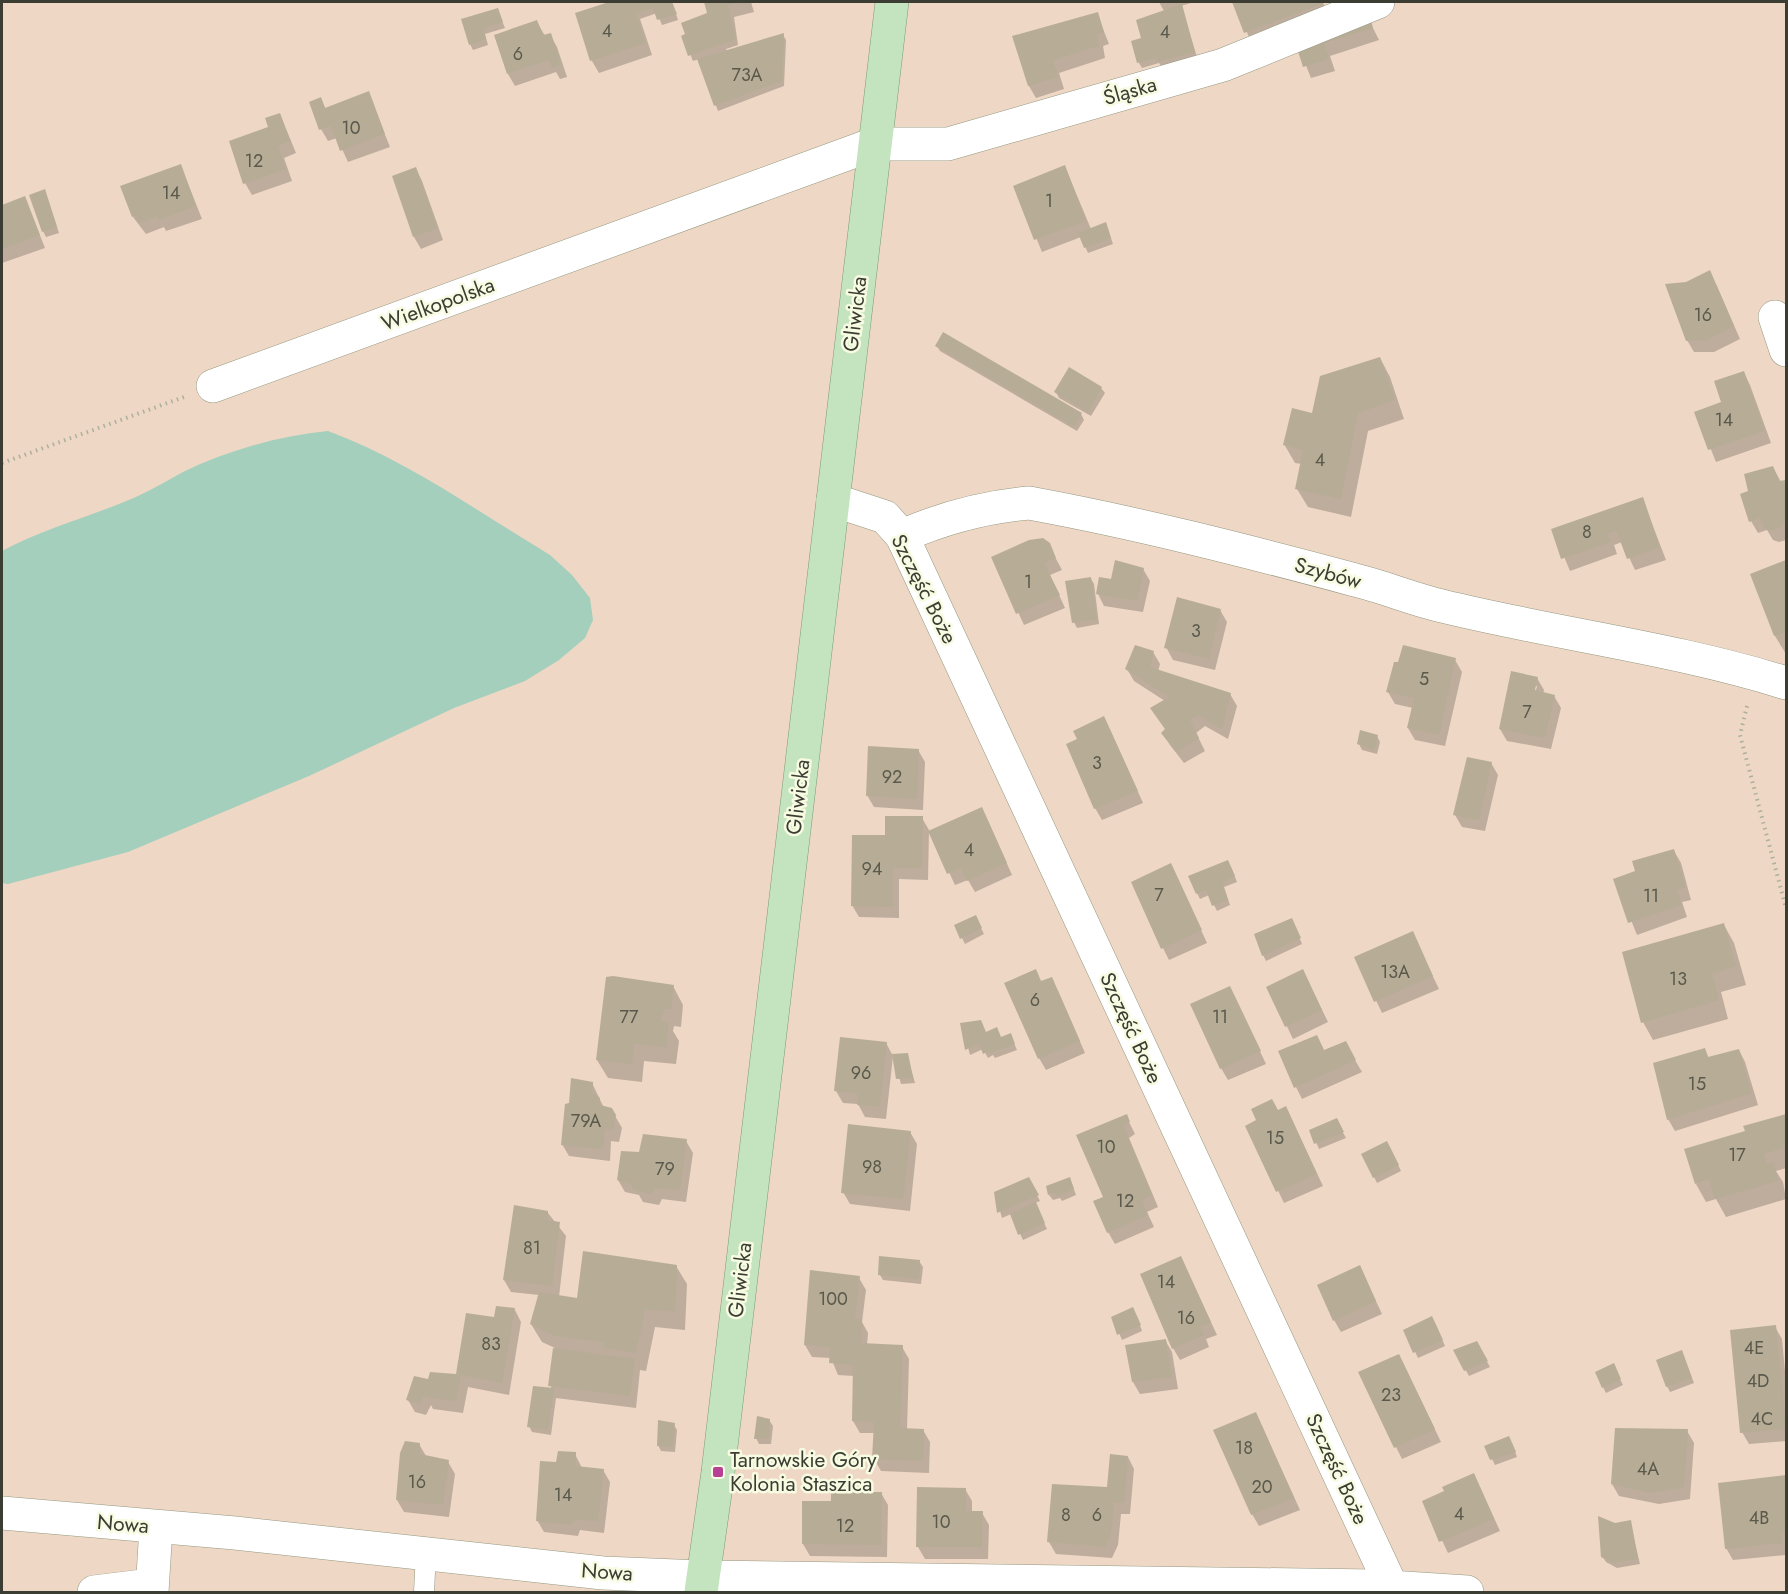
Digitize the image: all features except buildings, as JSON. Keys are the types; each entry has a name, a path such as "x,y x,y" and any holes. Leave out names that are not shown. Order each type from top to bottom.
{"main road":[{"name":"Gliwicka","path":"702,1585 718,1472 892,2"}],"street":[{"name":"Śląska","path":"874,144 948,144 1223,65 1378,2"},
{"name":"Wielkopolska","path":"213,386 874,144"},
{"path":"1776,317 1786,350"},
{"name":"Szczęść Boże","path":"833,500 885,517 902,536 1393,1590"},
{"name":"Szybów","path":"902,536 964,513 997,506 1029,503 1244,551 1358,580 1438,605 1529,627 1697,658 1786,683"},
{"name":"Nowa","path":"5,1517 156,1527 426,1553 702,1585 1393,1590 1467,1593"},
{"path":"94,1593 151,1589 156,1527"}],"lane":[{"path":"424,1593 426,1553"}],"path":[{"path":"2,463 213,386"},
{"path":"1755,673 1740,735 1786,908"}],"shaded area":[{"path":"2,2 1786,2 1786,1592 2,1592"},
{"path":"328,431 414,472 550,555 572,575 590,598 593,620 585,638 559,660 525,681 454,708 309,776 128,852 8,884 2,883 2,551 138,496 183,472 218,457 272,440"}],"place":[{"name":"Tarnowskie Góry Kolonia Staszica","path":"718,1472"}]}
